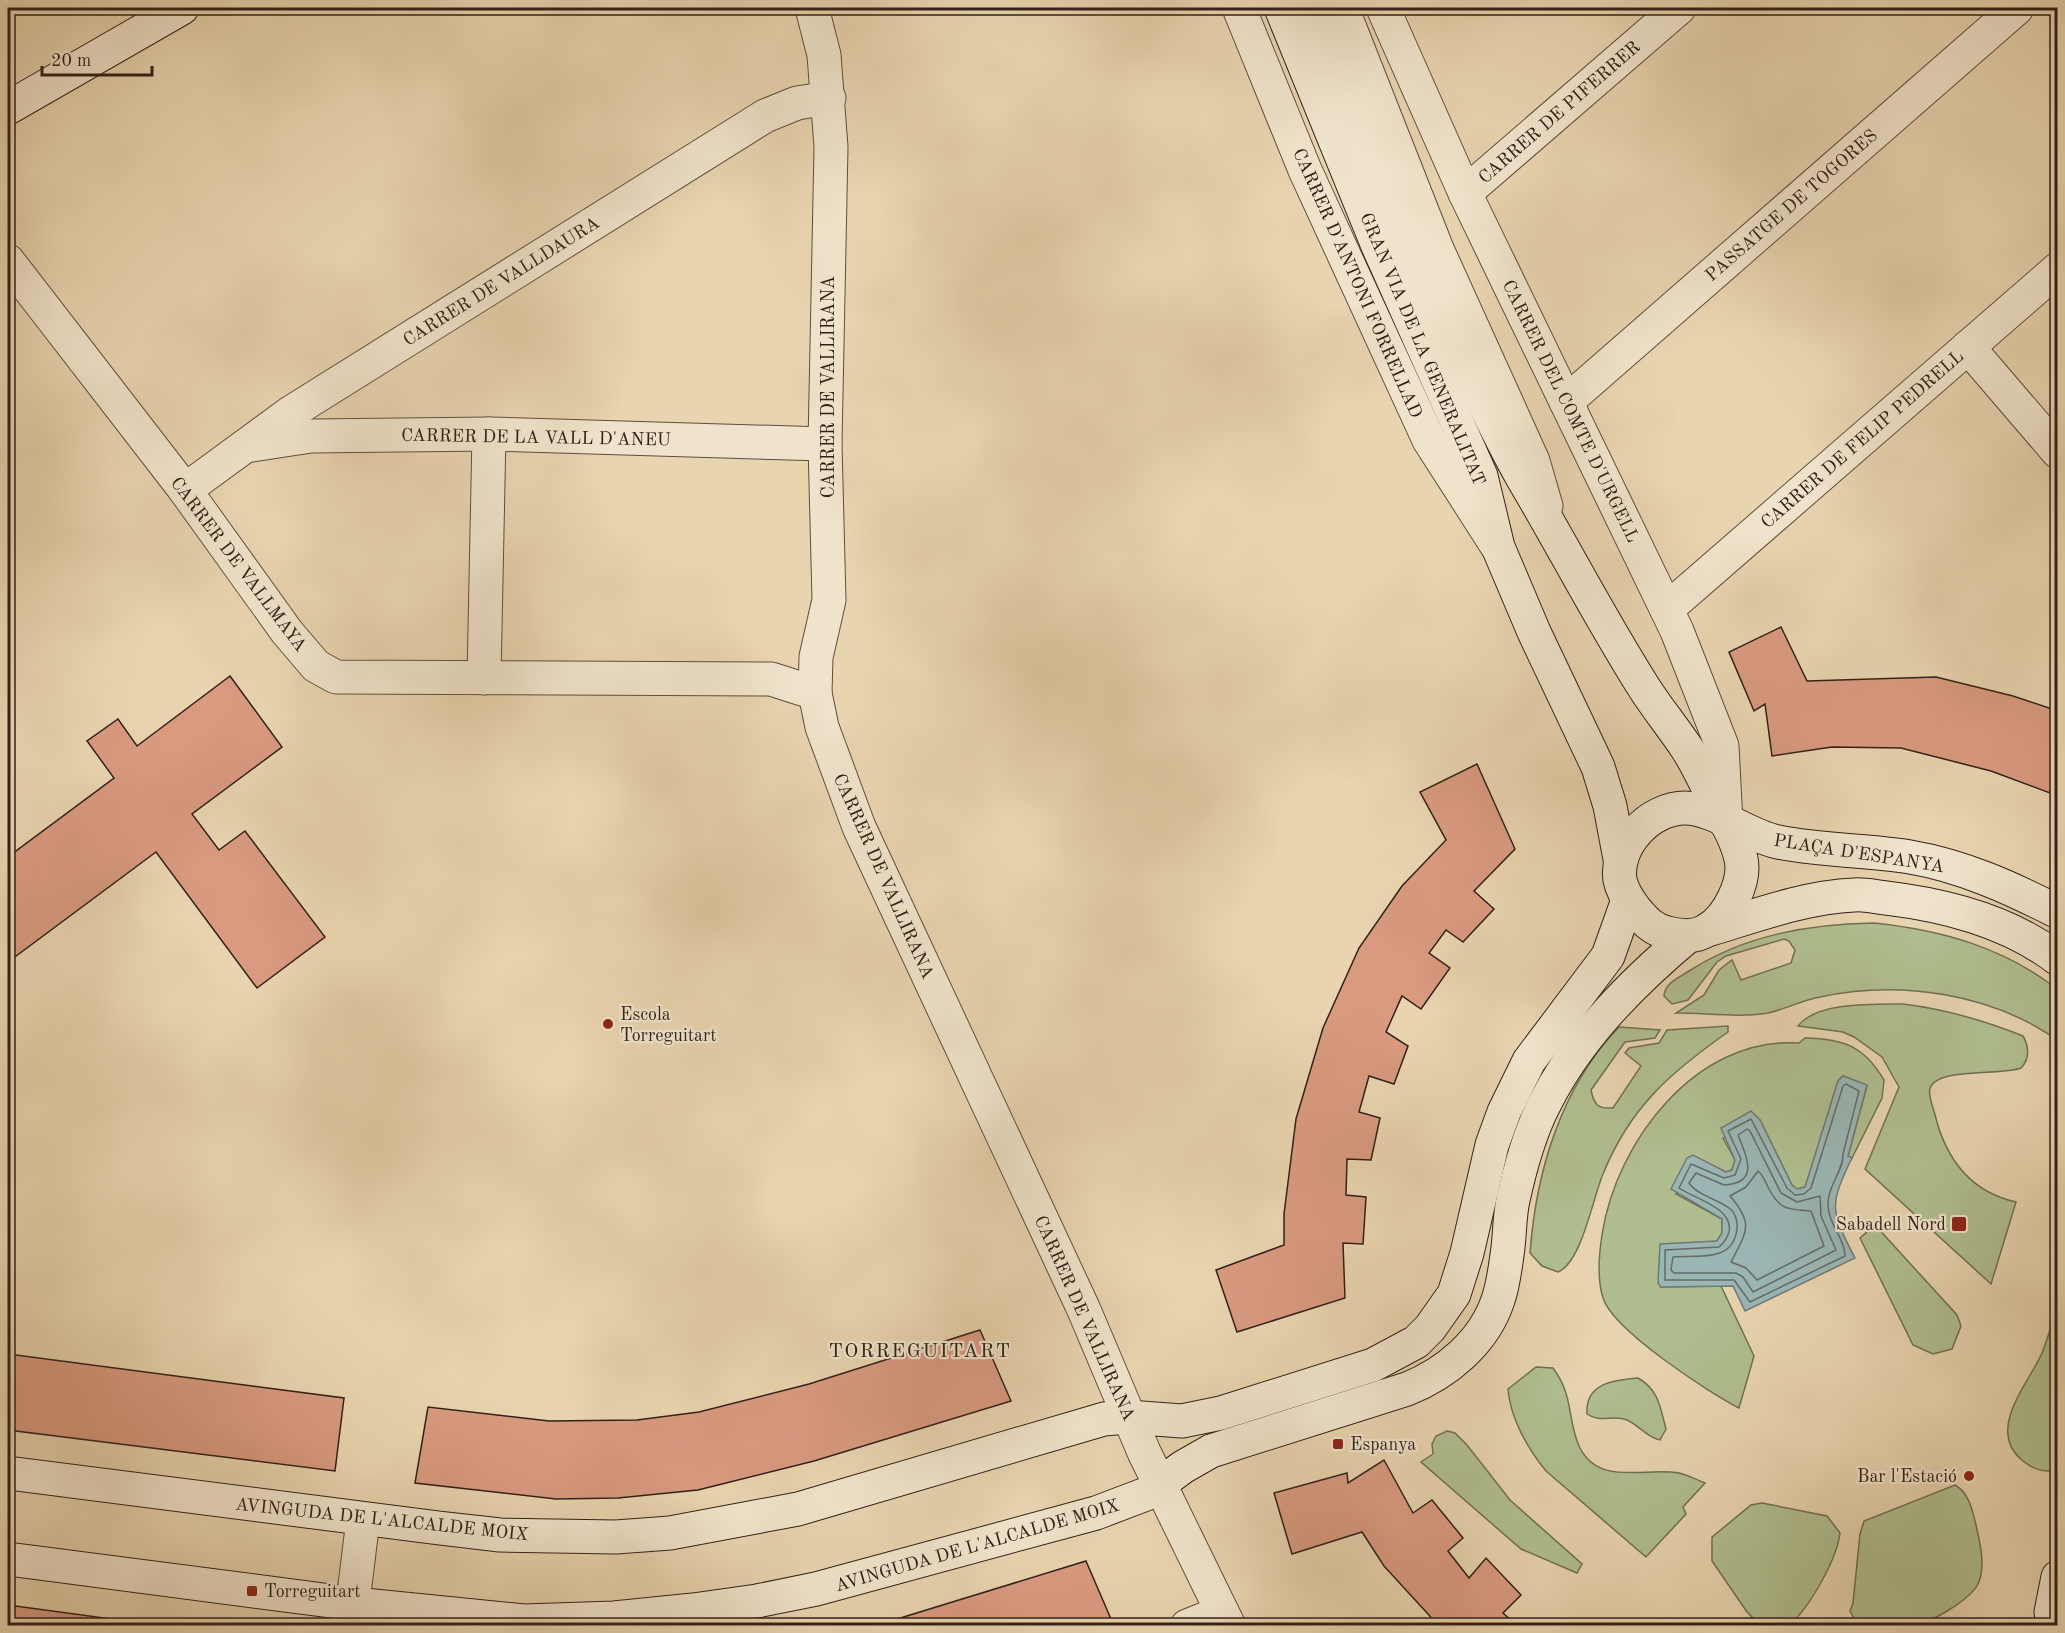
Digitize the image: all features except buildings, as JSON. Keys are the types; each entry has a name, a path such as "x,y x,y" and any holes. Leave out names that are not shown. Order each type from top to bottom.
{"street":[{"path":"8,108 182,8"},
{"name":"CARRER DE VALLIRANA","path":"812,8 824,56 831,147 825,444 829,600 816,657 815,693 822,727 859,827 1084,1310 1128,1417 1226,1619"},
{"name":"CARRER D'ANTONI FORRELLAD","path":"1239,8 1305,170 1424,430 1498,547"},
{"name":"GRAN VIA DE LA GENERALITAT","path":"1281,8 1378,246 1481,476 1498,547 1534,632 1599,767 1610,806 1620,860"},
{"name":"GRAN VIA DE LA GENERALITAT","path":"1311,8 1344,98 1394,215 1490,416 1643,687 1688,749 1726,823"},
{"path":"1342,8 1437,249 1533,461 1551,525"},
{"name":"CARRER DEL COMTE D'URGELL","path":"1383,8 1465,192 1667,609 1722,746 1726,823"},
{"name":"CARRER DE PIFERRER","path":"1465,192 1679,8"},
{"name":"PASSATGE DE TOGORES","path":"1566,402 2017,8"},
{"name":"CARRER DE VALLDAURA","path":"185,490 290,413 765,116 797,103 829,98"},
{"name":"CARRER DE VALLMAYA","path":"8,261 185,490 286,632 316,666 336,677 771,679 815,693"},
{"name":"CARRER DE FELIP PEDRELL","path":"1667,609 2058,269"},
{"path":"1968,347 2058,452"},
{"path":"484,678 489,434"},
{"name":"CARRER DE LA VALL D'ANEU","path":"247,446 311,436 489,434 825,444"},
{"name":"PLAÇA D'ESPANYA","path":"1620,860 1630,840 1660,814 1685,808 1708,813 1726,823 1776,842 1916,858 1965,871 2008,887 2058,912"},
{"path":"1620,860 1620,881 1628,900 1648,926 1664,932 1700,932 1737,894 1742,864 1726,823"},
{"name":"AVINGUDA DE L'ALCALDE MOIX","path":"8,1559 352,1615 524,1621 614,1618 757,1601 927,1561 1074,1520 1130,1502 1211,1451 1407,1389 1423,1383 1455,1361 1484,1330 1499,1299 1508,1252 1513,1202 1527,1147 1548,1097 1564,1068 1596,1027 1655,963 1700,932 1770,910 1855,895 1930,905 2001,928 2030,941 2058,959"},
{"name":"AVINGUDA DE L'ALCALDE MOIX","path":"8,1473 363,1520 500,1535 616,1537 670,1533 798,1509 1104,1419 1128,1417 1182,1421 1221,1413 1355,1370 1395,1355 1416,1342 1443,1311 1454,1294 1467,1253 1492,1145 1504,1112 1529,1061 1608,956 1628,900"},
{"path":"352,1615 363,1520"},
{"path":"2053,1626 2051,1612 2058,1577"},
{"path":"1187,1626 1226,1619"}],"green space":[{"path":"1874,923 1923,930 1970,943 2015,962 2036,974 2057,989 2057,1040 2031,1024 1974,1001 1912,991 1850,992 1814,998 1768,1013 1734,1015 1676,1013 1704,995 1719,970 1732,960 1741,980 1791,963 1795,950 1789,941 1784,939 1726,956 1717,962 1688,1000 1672,1004 1664,996 1669,984 1681,976 1732,948 1755,940 1802,929"},
{"path":"1903,1004 1979,1020 2023,1036 2026,1044 2027,1057 2021,1068 1945,1077 1936,1081 1930,1088 1930,1098 1940,1131 1946,1146 1963,1171 1973,1182 1986,1190 2016,1202 1991,1284 1865,1169 1899,1087 1882,1057 1843,1032 1798,1026 1806,1018 1831,1008"},
{"path":"1728,1026 1728,1032 1688,1062 1654,1093 1626,1129 1603,1174 1586,1228 1574,1256 1558,1272 1542,1266 1530,1253 1538,1192 1555,1132 1567,1104 1581,1076 1599,1051 1619,1027 1660,1030 1655,1038 1625,1042 1591,1090 1598,1105 1613,1108 1641,1066 1625,1053 1629,1048 1659,1043 1667,1030"},
{"path":"1805,1038 1831,1040 1852,1047 1869,1059 1884,1080 1882,1098 1852,1158 1848,1156 1867,1086 1843,1076 1838,1081 1806,1187 1797,1189 1792,1185 1760,1120 1723,1138 1735,1160 1732,1170 1726,1172 1720,1170 1676,1194 1722,1219 1722,1233 1717,1241 1710,1242 1661,1287 1721,1286 1754,1356 1739,1408 1706,1389 1663,1359 1642,1343 1610,1311 1603,1298 1599,1275 1602,1235 1610,1200 1624,1165 1643,1132 1667,1102 1695,1076 1727,1057 1762,1045 1799,1043"},
{"path":"1875,1225 1957,1315 1961,1326 1952,1349 1933,1354 1913,1345 1860,1238"},
{"path":"2057,1308 2057,1470 2043,1471 2027,1464 2012,1449 2008,1436 2009,1422 2013,1407 2042,1353"},
{"path":"1536,1367 1553,1368 1560,1378 1579,1446 1587,1459 1598,1467 1623,1473 1679,1473 1705,1483 1683,1507 1686,1514 1646,1557 1546,1471 1527,1443 1512,1411 1508,1389"},
{"path":"1638,1378 1655,1394 1660,1406 1666,1429 1660,1440 1624,1419 1596,1418 1587,1414 1591,1396 1603,1385"},
{"path":"1447,1431 1455,1433 1467,1445 1510,1500 1582,1564 1577,1573 1521,1549 1421,1462 1433,1454 1432,1444 1436,1436"},
{"path":"1955,1485 1964,1492 1975,1519 1982,1570 1974,1590 1948,1610 1928,1621 1912,1626 1877,1626 1856,1622 1850,1611 1853,1603 1860,1534 1864,1521"},
{"path":"1762,1503 1827,1516 1840,1533 1834,1556 1821,1583 1805,1608 1789,1625 1775,1625 1755,1620 1712,1561 1712,1537 1751,1505"}],"water":[{"path":"1843,1076 1867,1085 1848,1156 1852,1158 1836,1199 1837,1219 1855,1258 1745,1311 1733,1286 1661,1287 1658,1283 1660,1244 1717,1241 1722,1233 1722,1219 1671,1189 1687,1158 1693,1155 1726,1172 1732,1170 1735,1160 1721,1128 1751,1111 1760,1120 1792,1185 1797,1189 1805,1187 1838,1081"}],"place":[{"name":"Escola Torreguitart","path":"608,1024"},
{"name":"Sabadell Nord","path":"1959,1224"},
{"name":"Espanya","path":"1338,1444"},
{"name":"Bar l'Estació","path":"1969,1476"},
{"name":"Torreguitart","path":"252,1591"}],"district":[{"name":"TORREGUITART","path":"920,1350"}]}
